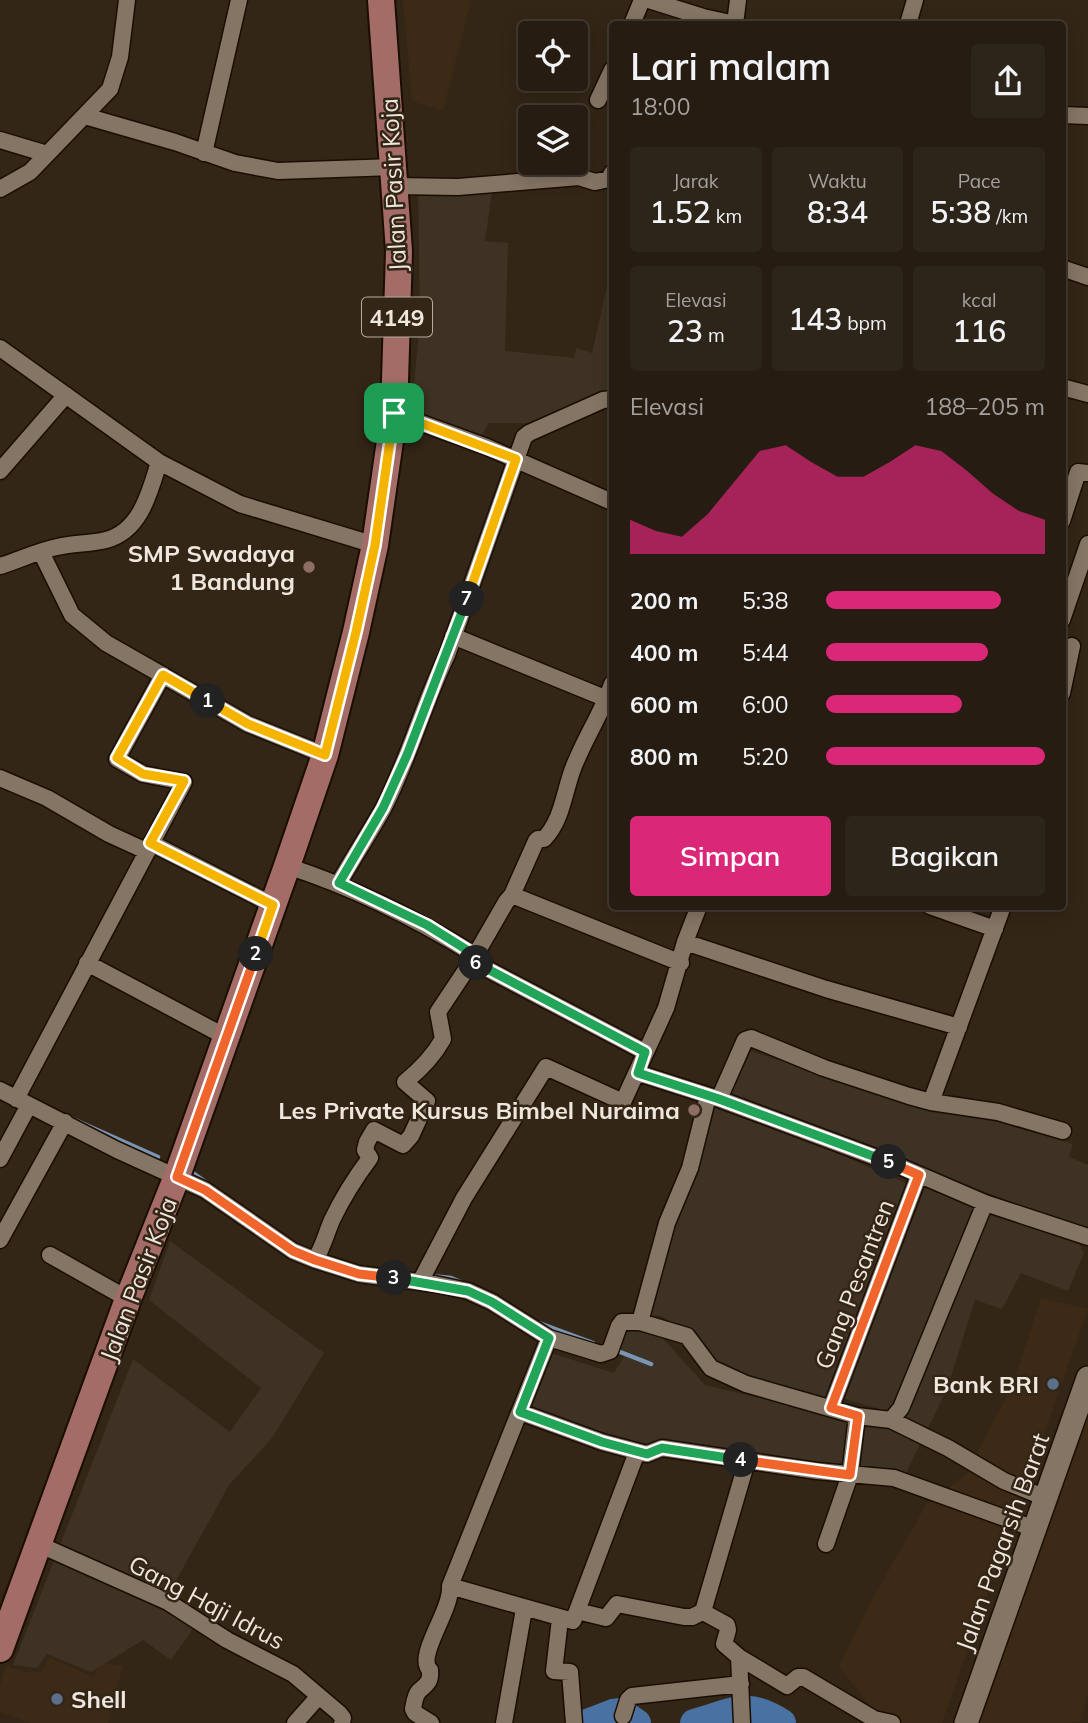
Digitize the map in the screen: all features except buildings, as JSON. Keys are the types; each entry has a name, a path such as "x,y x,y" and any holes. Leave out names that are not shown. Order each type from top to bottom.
{"main road":[{"name":"Jalan Pasir Koja","path":"2,1634 128,1299 177,1177 287,866 325,755 356,632 375,545 394,413 399,251 381,0"}],"street":[{"path":"0,189 30,172 110,89 123,43 127,0"},
{"path":"204,153 239,0"},
{"path":"633,21 642,0"},
{"path":"649,0 682,5 727,21"},
{"path":"735,21 738,0"},
{"path":"909,21 915,0"},
{"path":"598,100 609,76"},
{"path":"1066,115 1088,116"},
{"path":"85,116 235,163 278,171 395,176 458,187 579,177 595,182 609,179"},
{"path":"0,140 47,154"},
{"path":"1066,270 1088,278"},
{"path":"0,348 159,462 240,504 375,545"},
{"path":"1066,388 1088,394"},
{"path":"0,471 66,396"},
{"path":"339,883 383,808 407,755 524,437 609,399"},
{"path":"394,413 516,459 609,501"},
{"path":"0,566 57,547 107,540 125,531 133,524 148,499 159,462"},
{"path":"1066,509 1078,472 1088,473"},
{"path":"1066,608 1088,544"},
{"path":"41,552 72,615 106,643 248,724 325,755"},
{"path":"315,1260 324,1246 330,1223 348,1186 370,1158 365,1150 374,1129 403,1145 411,1136 427,1101 404,1082 435,1054 443,1039 438,1012 512,895 536,841 544,839 557,820 576,761 608,704 453,636"},
{"path":"1066,678 1074,647"},
{"path":"0,1159 22,1102 88,963 184,781 143,774 117,758 163,675"},
{"path":"0,778 47,798 109,834 148,847 273,905"},
{"path":"287,866 339,883 427,925 474,958 645,1052"},
{"path":"512,895 681,963"},
{"path":"420,1282 464,1198 546,1067 623,1102 666,1009 697,910"},
{"path":"941,910 995,929"},
{"path":"931,1102 1002,910"},
{"path":"685,943 826,989 959,1027"},
{"path":"88,963 226,1037"},
{"path":"640,1322 667,1223 690,1168 713,1098 748,1038 824,1068 931,1102 998,1112 1063,1131"},
{"path":"638,1073 919,1175 985,1203 1088,1237"},
{"path":"0,1090 205,1190 293,1251 315,1260 359,1274 468,1291 492,1302 549,1338 601,1354 610,1351 622,1322 640,1322 687,1336 711,1368 746,1384 858,1416 891,1420 948,1448 1004,1481 1046,1498"},
{"path":"0,1240 65,1122"},
{"name":"Gang Pesantren","path":"831,1408 919,1175"},
{"path":"891,1420 901,1408 985,1203"},
{"path":"50,1255 128,1299"},
{"path":"431,1723 415,1713 415,1702 430,1677 425,1661 427,1650 446,1610 451,1596 450,1586 549,1338"},
{"name":"Jalan Pagarsih Barat","path":"966,1723 1088,1381"},
{"path":"520,1412 602,1442 650,1454 662,1448 850,1475 894,1478 1035,1529"},
{"path":"826,1544 850,1475 858,1416"},
{"path":"450,1586 573,1621 637,1451"},
{"path":"698,1614 747,1461"},
{"name":"Gang Haji Idrus","path":"38,1544 168,1602 227,1640 293,1674 343,1721"},
{"path":"577,1611 606,1618 617,1604 698,1614 727,1625 724,1644 739,1657 787,1686 798,1676 803,1677 874,1719 892,1723"},
{"path":"505,1720 524,1609"},
{"path":"560,1619 554,1671 570,1672 575,1723"},
{"path":"724,1723 742,1715 739,1657"},
{"path":"624,1714 632,1696 741,1684"},
{"path":"295,1723 319,1696"}],"shaded area":[{"path":"403,0 471,0 443,111 412,101"},
{"path":"418,185 492,192 485,241 508,243 505,351 574,358 576,348 592,353 609,277 609,394 530,423 489,423 478,441 411,414 420,322"},
{"path":"751,1051 934,1111 990,1120 1073,1144 1069,1157 1088,1165 1088,1231 730,1096"},
{"path":"715,1108 827,1149 908,1184 826,1398 714,1368 687,1331 661,1316 642,1315 665,1227 698,1170"},
{"path":"925,1188 975,1206 893,1413 842,1398"},
{"path":"989,1212 1079,1244 1084,1253 1068,1291 1021,1273 1002,1309 975,1300 947,1389 906,1473 873,1473 650,1453 526,1414 551,1353 614,1373 625,1355 613,1353 612,1329 657,1332 705,1385 900,1431"},
{"path":"170,1241 324,1353 272,1438 229,1485 163,1604 195,1626 171,1660 143,1640 91,1672 47,1654 37,1668 13,1665 133,1359 230,1432 261,1388 149,1300"},
{"path":"1041,1298 1088,1309 942,1723 861,1723 869,1705 839,1666 875,1594 926,1505 966,1475 1013,1384"},
{"path":"1088,1398 1088,1693 1081,1721 971,1723"},
{"name":"Shell","path":"49,1657 94,1677 100,1662 123,1666 108,1723 32,1723 0,1712 0,1685 6,1666 26,1672 43,1671"}],"waterway":[{"path":"68,1117 158,1157"},
{"path":"190,1171 207,1183"},
{"path":"431,1276 451,1278 463,1283"},
{"path":"539,1323 593,1343"},
{"path":"615,1350 651,1364"},
{"path":"694,1723 739,1710 758,1711 782,1723"},
{"path":"587,1723 621,1712 637,1723"}],"place":[{"name":"SMP Swadaya 1 Bandung","path":"309,567"},
{"name":"Les Private Kursus Bimbel Nuraima","path":"694,1110"},
{"name":"Bank BRI","path":"1053,1384"},
{"name":"Shell","path":"57,1699"}],"route":[{"path":"394,413 516,459 479,569 407,755 383,808 339,883 427,925 475,955 472,961 645,1052 638,1073 719,1099 919,1175 831,1408 858,1416 850,1475 662,1448 647,1454 602,1442 520,1412 549,1338 492,1302 468,1291 359,1274 293,1251 205,1190 177,1177 273,905 150,843 184,781 143,774 117,758 163,675 248,724 325,755 375,545 394,413"}]}
